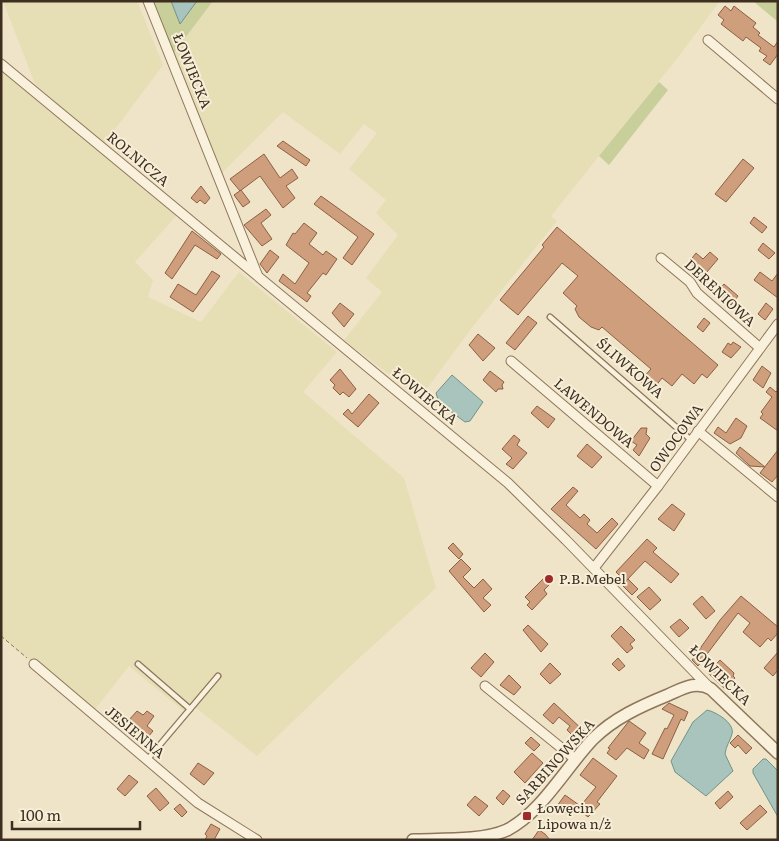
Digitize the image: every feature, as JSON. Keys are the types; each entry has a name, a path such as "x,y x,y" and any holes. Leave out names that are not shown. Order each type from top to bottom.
{"street":[{"name":"ŁOWIECKA","path":"148,1 258,276 508,484 778,754"},
{"path":"708,40 778,99"},
{"name":"ROLNICZA","path":"1,64 258,276"},
{"name":"DERENIOWA","path":"662,258 690,282 696,293 760,348"},
{"name":"OWOCOWA","path":"594,568 658,486 778,324"},
{"name":"LAWENDOWA","path":"511,361 658,486"},
{"path":"698,431 778,497"},
{"name":"JESIENNA","path":"34,664 198,802 256,840"},
{"path":"685,688 690,680 690,668"},
{"name":"SARBINOWSKA","path":"413,840 496,838 524,819 598,734 616,720 685,688 699,684 711,689"},
{"path":"485,686 575,759"}],"lane":[{"name":"ŚLIWKOWA","path":"550,317 691,440"},
{"path":"138,664 190,709"},
{"path":"146,760 218,676"}],"path":[{"path":"1,636 34,664"}],"shaded area":[{"path":"3,1 137,1 163,65 104,144 35,84"},
{"path":"213,1 720,1 679,56 551,216 557,221 474,325 420,398 344,340 382,292 366,278 398,235 376,213 386,200 349,169 377,133 364,124 340,154 283,112 222,173 173,54"},
{"path":"1,70 176,216 135,262 153,280 148,297 201,322 239,272 337,352 303,392 404,478 436,588 345,671 257,756 195,707 186,713 129,666 92,713 1,636"}],"green space":[{"path":"152,1 171,1 180,24 197,1 213,1 173,54"},
{"path":"753,1 778,1 778,22"},
{"path":"659,82 668,90 609,165 599,156"}],"water":[{"path":"171,1 197,1 180,24"},
{"path":"452,375 483,402 470,421 465,422 439,403 436,393"},
{"path":"707,710 720,716 731,726 732,734 725,754 733,771 706,796 675,772 671,761 693,722"},
{"path":"763,759 766,759 778,771 778,817 753,773 753,769"}],"building":[{"path":"725,6 731,11 734,6 756,23 753,27 760,33 758,35 774,47 778,41 778,54 770,65 763,60 767,56 759,51 761,48 746,37 743,41 721,24 724,20 718,15"},
{"path":"283,141 310,160 306,166 277,146"},
{"path":"264,154 280,178 292,169 298,178 286,186 295,198 283,208 260,176 240,191 230,179"},
{"path":"743,159 754,168 726,202 715,194"},
{"path":"201,186 210,198 205,204 200,200 197,203 191,198"},
{"path":"241,190 250,202 243,207 234,195"},
{"path":"321,196 374,234 352,265 343,258 358,237 314,204"},
{"path":"266,209 271,215 261,223 272,239 262,246 244,225"},
{"path":"754,217 767,227 762,233 750,223"},
{"path":"304,223 317,233 309,244 323,255 326,251 337,259 326,275 323,273 307,293 311,296 307,302 279,281 283,274 295,284 309,263 286,245 293,233 295,234"},
{"path":"557,227 718,365 707,378 702,374 694,384 682,374 672,386 662,378 652,391 640,381 651,369 602,327 599,330 591,327 579,317 575,309 577,306 563,293 578,276 562,263 518,315 500,300 544,247 542,245"},
{"path":"192,231 221,254 217,259 195,245 172,279 165,273"},
{"path":"763,243 775,253 769,259 758,250"},
{"path":"270,250 279,257 267,273 260,264"},
{"path":"710,252 718,259 701,279 693,272 696,268 689,262 696,253 703,259"},
{"path":"212,271 220,276 193,312 170,297 178,284 196,295"},
{"path":"760,272 772,281 778,273 778,298 754,280"},
{"path":"724,284 738,296 731,305 716,293"},
{"path":"340,303 354,314 344,327 332,313"},
{"path":"766,303 773,309 765,320 758,314"},
{"path":"528,316 537,323 515,350 506,343"},
{"path":"704,318 710,323 703,332 697,327"},
{"path":"478,334 495,348 483,361 469,345"},
{"path":"733,342 741,347 731,358 722,352 728,343 731,345"},
{"path":"762,366 771,373 763,388 753,380"},
{"path":"340,369 356,389 349,397 343,392 340,395 333,388 335,385 330,380"},
{"path":"490,371 504,382 502,385 503,389 498,389 496,392 483,380"},
{"path":"770,387 776,392 778,390 778,431 760,418 763,414 761,412 772,397 766,392"},
{"path":"369,394 379,403 358,427 343,414 348,409 352,414"},
{"path":"537,406 555,419 548,428 531,413"},
{"path":"736,418 747,426 741,438 730,444 714,433 718,427 726,433"},
{"path":"641,428 647,428 646,434 650,438 639,456 633,450 637,445 631,441"},
{"path":"514,435 520,440 517,445 527,453 513,469 506,464 512,458 502,449"},
{"path":"587,444 602,457 592,468 577,456"},
{"path":"740,447 765,467 750,466 736,453"},
{"path":"778,450 778,475 772,482 760,473"},
{"path":"573,487 578,491 566,505 580,518 584,514 590,520 587,524 597,533 612,518 618,524 596,549 551,509"},
{"path":"672,504 685,514 674,531 658,519"},
{"path":"647,539 657,548 653,552 679,574 671,583 645,561 626,581 628,579 638,589 632,595 622,585 626,582 616,572"},
{"path":"453,543 463,554 459,559 448,548"},
{"path":"461,559 471,569 463,577 474,588 483,579 492,589 483,598 491,605 484,612 449,571"},
{"path":"549,573 555,579 544,590 547,594 532,610 527,605 530,602 525,597"},
{"path":"649,587 661,600 650,610 637,597"},
{"path":"702,596 715,611 706,619 693,604"},
{"path":"741,596 778,627 778,633 771,641 768,638 760,647 743,632 750,623 738,613 698,666 692,660 720,620"},
{"path":"680,619 689,628 679,637 670,627"},
{"path":"528,625 548,644 541,652 523,630"},
{"path":"621,626 635,640 630,644 633,648 627,653 611,636"},
{"path":"778,652 778,670 773,676 764,668"},
{"path":"485,653 494,662 481,677 471,668"},
{"path":"618,658 625,666 619,671 612,664"},
{"path":"720,660 734,673 733,676 735,678 725,689 708,673"},
{"path":"550,663 561,674 550,684 540,674"},
{"path":"509,675 521,687 514,695 500,685"},
{"path":"554,703 585,732 581,736 578,734 575,738 567,730 570,726 559,717 553,724 543,715"},
{"path":"669,703 688,712 684,721 681,719 663,759 652,754 674,715 662,709"},
{"path":"137,711 143,715 147,711 154,716 147,726 153,731 148,737 128,721"},
{"path":"629,721 646,733 639,743 649,750 644,759 627,748 616,760 607,753 610,749 608,748"},
{"path":"738,735 752,748 746,754 738,745 735,748 730,743"},
{"path":"531,737 540,745 534,751 525,743"},
{"path":"532,753 543,763 525,783 514,772"},
{"path":"593,758 617,776 597,802 600,804 588,817 578,809 596,787 580,775"},
{"path":"198,763 214,773 204,785 190,774"},
{"path":"129,775 138,782 125,796 117,789"},
{"path":"156,788 169,803 160,811 147,796"},
{"path":"503,790 510,796 503,805 496,798"},
{"path":"728,791 733,797 720,809 715,803"},
{"path":"565,795 579,805 570,816 557,806"},
{"path":"475,796 488,806 479,816 467,805"},
{"path":"180,804 187,812 182,817 174,809"},
{"path":"760,805 767,812 747,830 740,823"},
{"path":"211,824 220,829 214,840 205,840 207,836 205,834"},
{"path":"539,830 545,834 550,840 532,840"}],"place":[{"name":"P.B.Mebel","path":"549,579"},
{"name":"Łowęcin Lipowa n/ż","path":"527,816"}]}
